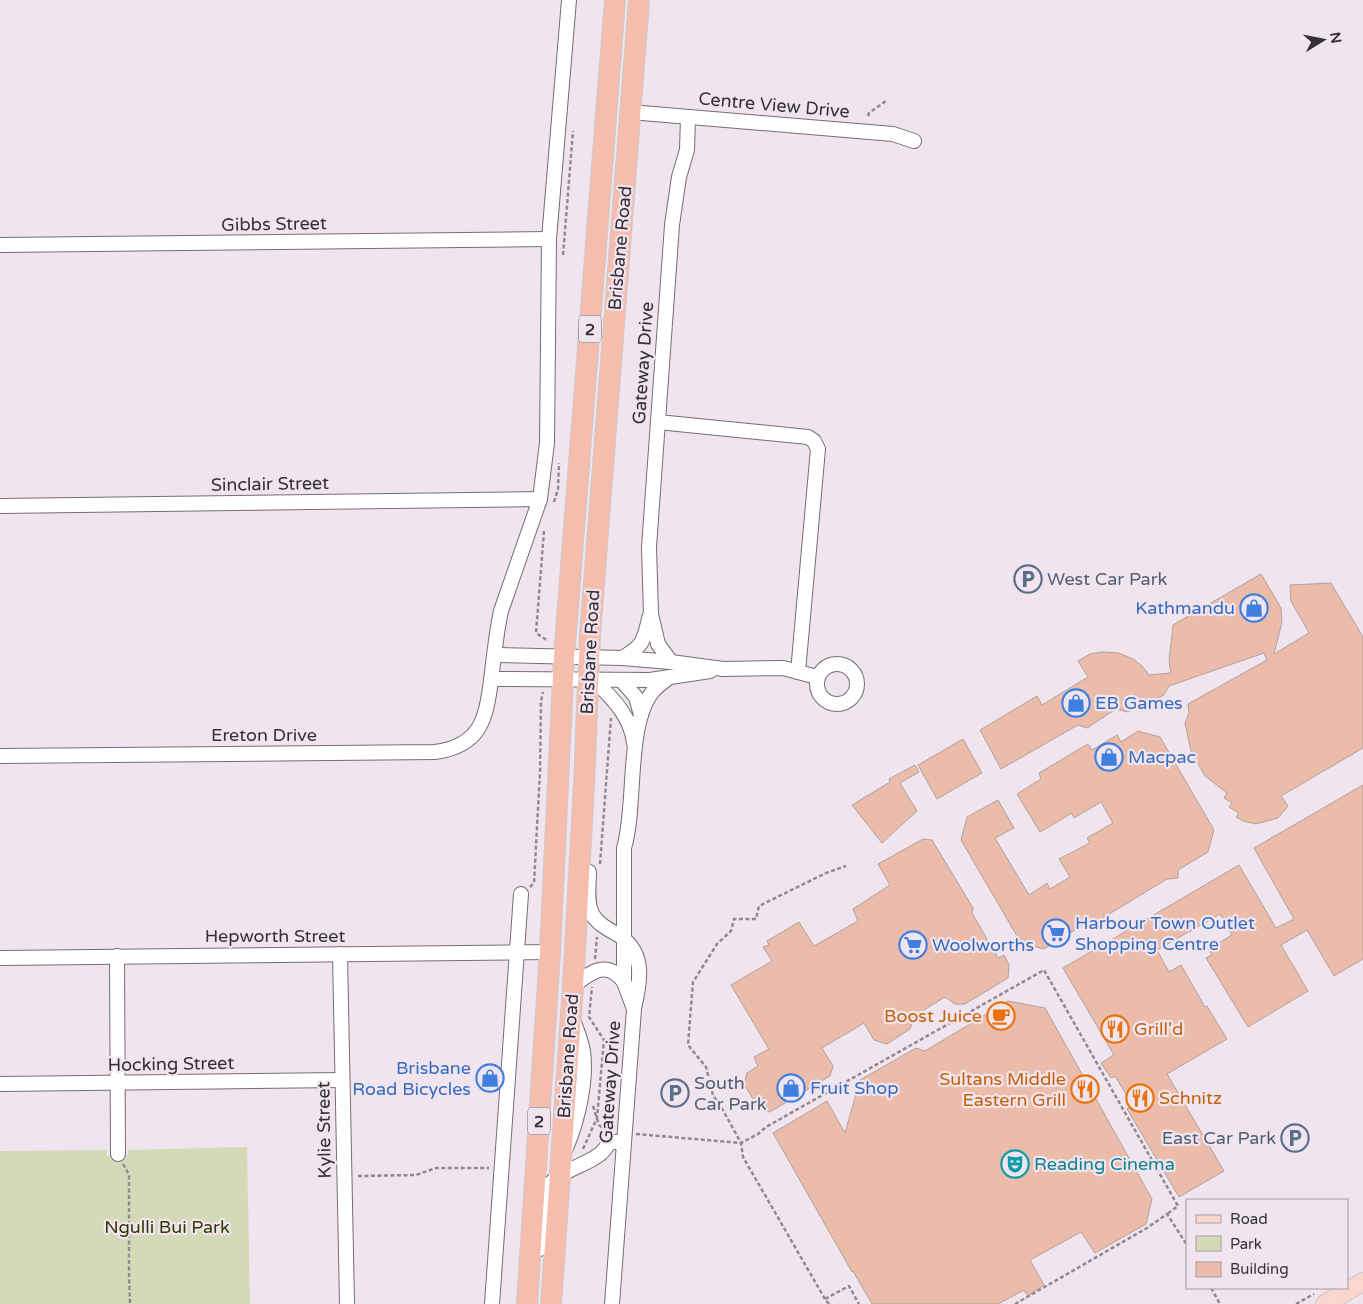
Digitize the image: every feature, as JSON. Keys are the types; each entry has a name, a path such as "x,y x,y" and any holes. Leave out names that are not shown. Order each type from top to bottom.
{"highway":[{"name":"Brisbane Road","path":"527,1297 550,952 564,657 615,0"},
{"name":"Brisbane Road","path":"551,1304 573,986 590,680 588,658 639,0"}],"main road":[{"path":"1348,1288 1363,1282"},
{"path":"1321,1298 1345,1289"}],"street":[{"path":"491,684 497,627 540,499 547,442 549,239 569,0"},
{"name":"Centre View Drive","path":"630,112 893,134 914,141"},
{"name":"Gateway Drive","path":"671,662 658,644 651,614 649,547 672,225 679,178 688,150 688,117"},
{"name":"Gibbs Street","path":"0,245 549,239"},
{"path":"658,422 808,436 814,441 818,449 798,672"},
{"name":"Sinclair Street","path":"0,506 540,499"},
{"name":"Gateway Drive","path":"622,658 635,651 644,641 651,614"},
{"name":"Brisbane Road","path":"495,655 564,657"},
{"path":"564,657 622,658 723,669 783,668 817,677"},
{"path":"563,680 622,681 667,679 723,669"},
{"name":"Gateway Drive","path":"612,1304 634,1008 624,982 624,848 628,835 635,751 641,715 654,689 667,679"},
{"name":"Brisbane Road","path":"491,684 563,680"},
{"path":"590,680 618,706 631,729 635,751"},
{"path":"622,681 636,697 641,715"},
{"name":"Ereton Drive","path":"0,756 435,752 453,749 464,743 479,728 488,708 491,684"},
{"path":"584,784 591,817 588,898 592,914 598,922 623,937 635,950 639,964 637,996 634,1008"},
{"path":"492,1304 500,1168 521,894"},
{"name":"Hepworth Street","path":"0,958 550,952"},
{"name":"Kylie Street","path":"340,954 347,1304"},
{"path":"116,956 118,1154"},
{"path":"573,986 594,971 610,970 615,972 624,982"},
{"path":"527,1297 540,1248 545,1191 560,1170 576,1123 581,1093 582,1049 571,1015"},
{"name":"Hocking Street","path":"0,1084 342,1080"},
{"path":"560,1170 582,1163 600,1154 610,1142 624,1138"}],"path":[{"path":"868,116 869,113 886,101"},
{"path":"600,871 611,716 614,709 618,706"},
{"path":"829,1304 742,1157 741,1143 713,1095 706,1067 688,1045 693,982 717,944 731,931 734,919 756,919 758,906 826,873 846,866"},
{"path":"582,1163 583,1146 597,1118 604,1040 589,1016 598,922"},
{"path":"581,1093 587,1095 591,1102 599,1125 604,1130 624,1138 741,1143 758,1134 766,1126 1044,970 1178,1206 1147,1228 1015,1304"},
{"path":"118,1154 129,1175 130,1304"},
{"path":"344,1176 416,1175 436,1168 500,1168"},
{"path":"1167,1214 1186,1243"},
{"path":"825,1298 849,1286 859,1304"},
{"path":"1212,1289 1220,1304"},
{"path":"1296,1304 1321,1298"}],"green space":[{"name":"Ngulli Bui Park","path":"247,1147 250,1304 0,1304 0,1151 107,1150 107,1156 128,1155 128,1150"}],"building":[{"path":"1261,574 1281,608 1282,622 1274,654 1309,633 1291,601 1290,585 1331,583 1363,637 1363,748 1281,796 1288,806 1278,818 1256,824 1236,817 1239,813 1229,807 1232,803 1224,798 1227,793 1205,776 1191,751 1185,723 1189,713 1188,704 1267,660 1264,653 1169,686 1164,695 1152,698 1128,712 1116,709 1087,728 1078,725 1001,769 980,730 1037,696 1042,705 1088,677 1078,661 1090,654 1103,652 1119,653 1133,659 1149,675 1171,673 1169,661 1173,625"},
{"path":"1138,731 1160,737 1214,830 1208,852 1178,870 1178,878 1167,879 1101,919 1102,925 1099,930 1090,930 1086,923 1044,949 1021,943 961,840 967,817 998,800 1014,828 995,838 1029,895 1047,883 1050,889 1070,877 1059,859 1090,843 1087,838 1113,823 1101,802 1074,818 1072,813 1040,832 1017,794 1041,779 1039,773 1088,744 1092,750 1117,735 1121,742"},
{"path":"963,739 982,773 937,799 918,765"},
{"path":"915,765 919,772 900,783 917,811 882,843 852,805 890,782 889,779"},
{"path":"1363,785 1363,959 1334,976 1307,930 1281,945 1308,991 1248,1027 1206,958 1212,955 1209,949 1232,935 1220,914 1157,950 1169,972 1181,965 1205,1007 1207,1006 1227,1039 1167,1074 1224,1171 1179,1197 1127,1109 1133,1106 1115,1076 1111,1078 1101,1063 1114,1055 1063,968 1239,865 1276,928 1294,919 1254,848"},
{"path":"923,839 932,840 973,908 972,913 998,958 1004,955 1009,965 1008,978 965,1004 955,1004 945,997 914,1016 910,1029 887,1044 874,1040 864,1023 822,1048 833,1066 830,1076 770,1112 759,1109 744,1084 747,1073 758,1066 754,1057 769,1049 731,985 772,961 763,947 769,945 767,941 799,922 814,946 858,921 853,909 890,885 878,864"},
{"path":"1008,1001 1045,1008 1152,1199 1146,1224 1095,1253 1081,1232 1030,1260 1044,1285 1028,1296 1024,1290 998,1304 872,1304 773,1133 827,1101 845,1133 860,1080 916,1048 925,1051"}],"place":[{"name":"West Car Park","path":"1028,579"},
{"name":"Kathmandu","path":"1254,608"},
{"name":"EB Games","path":"1076,703"},
{"name":"Macpac","path":"1109,757"},
{"name":"Harbour Town Outlet Shopping Centre","path":"1056,933"},
{"name":"Woolworths","path":"913,945"},
{"name":"Boost Juice","path":"1001,1016"},
{"name":"Grill'd","path":"1115,1029"},
{"name":"Brisbane Road Bicycles","path":"490,1078"},
{"name":"Fruit Shop","path":"791,1088"},
{"name":"Sultans Middle Eastern Grill","path":"1085,1089"},
{"name":"South Car Park","path":"675,1093"},
{"name":"Schnitz","path":"1140,1098"},
{"name":"East Car Park","path":"1295,1138"},
{"name":"Reading Cinema","path":"1015,1164"}]}
